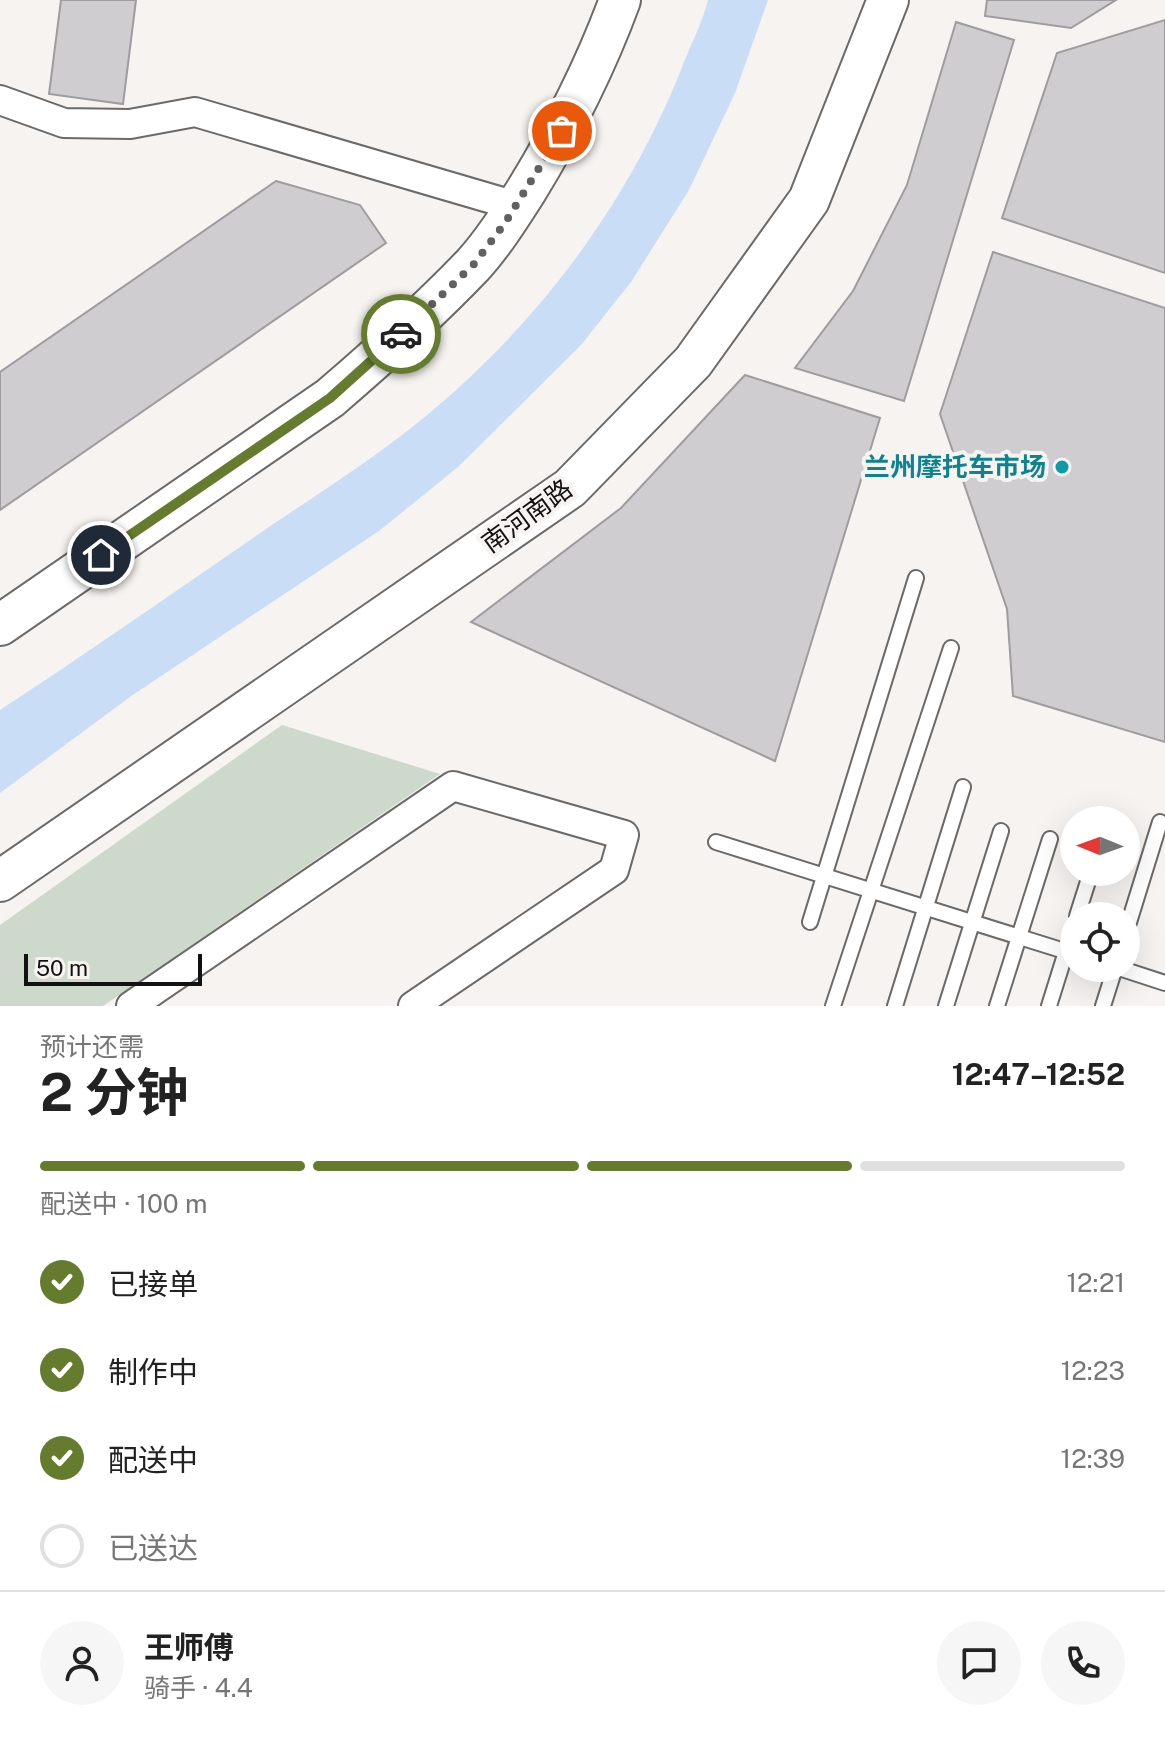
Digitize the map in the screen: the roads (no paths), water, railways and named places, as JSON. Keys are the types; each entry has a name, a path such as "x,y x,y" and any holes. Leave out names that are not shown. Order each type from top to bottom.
{"street":[{"path":"0,625 330,398 379,356 474,264 516,206 562,131 585,87 620,0"},
{"name":"南河南路","path":"0,881 570,488 693,362 809,200 888,0"},
{"path":"0,100 64,123 130,124 195,112 516,206"},
{"path":"131,1006 453,786 624,835 614,870 413,1006"}],"lane":[{"path":"810,922 916,578"},
{"path":"833,1006 951,648"},
{"path":"895,1006 963,787"},
{"path":"1135,902 1160,822"},
{"path":"946,1006 1001,831"},
{"path":"997,1006 1050,839"},
{"path":"716,842 1060,950"},
{"path":"1140,975 1165,983"},
{"path":"1049,1006 1060,978"},
{"path":"1103,1006 1112,982"}],"water":[{"path":"708,0 768,0 735,93 689,190 631,282 581,345 458,467 379,531 134,694 0,793 0,710 386,447 473,375 511,336 547,295 611,207 663,112"}],"place":[{"name":"兰州摩托车市场","path":"1062,467"}]}
